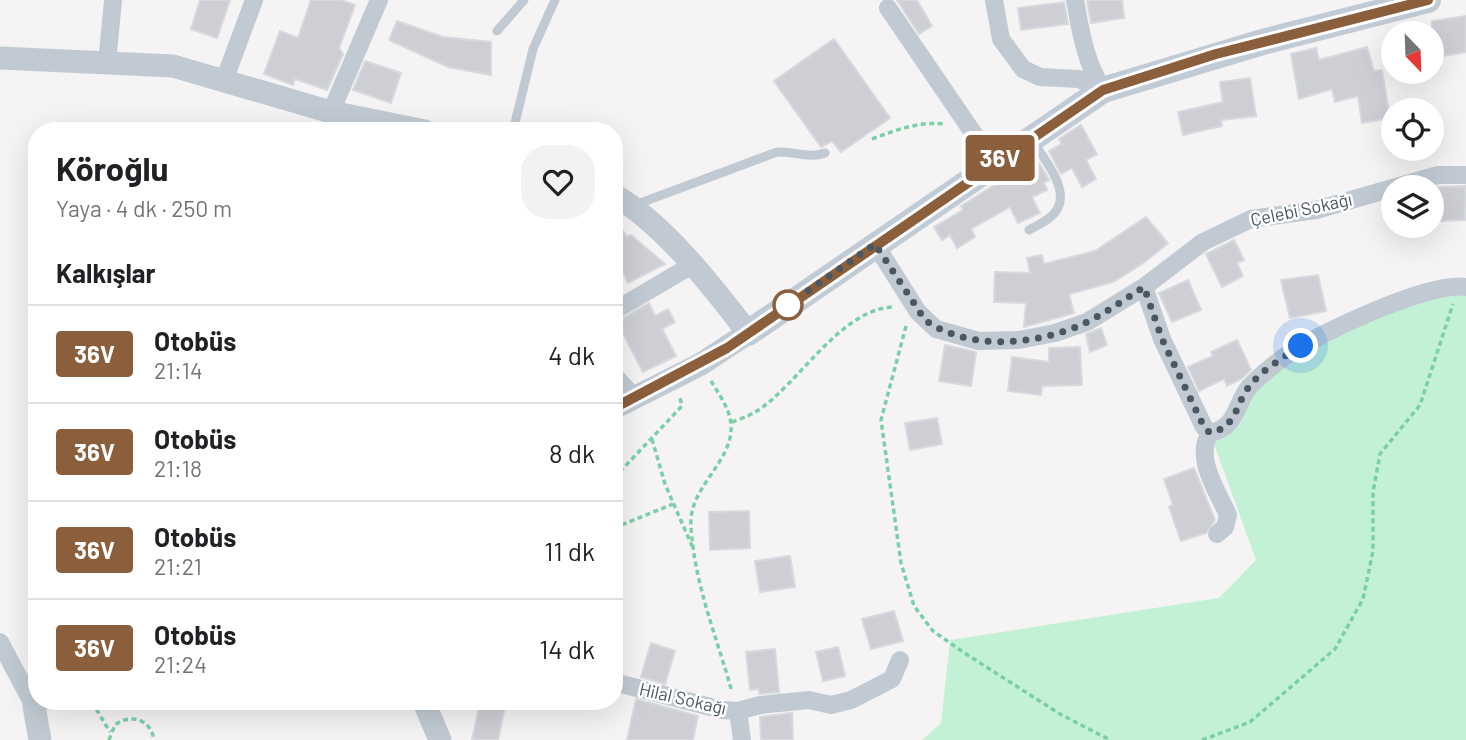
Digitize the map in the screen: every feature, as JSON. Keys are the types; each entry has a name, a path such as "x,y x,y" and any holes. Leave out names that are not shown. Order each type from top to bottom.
{"main road":[{"path":"748,334 875,244 987,152 1030,137 1103,90 1228,51 1428,0"}],"street":[{"path":"107,63 113,0"},
{"path":"224,81 254,0"},
{"path":"0,58 173,66 224,81 332,122 379,0"},
{"path":"994,0 1001,39 1023,69 1040,77 1079,79 1103,90"},
{"path":"1075,0 1083,49 1103,90"},
{"path":"888,8 987,152"},
{"name":"Çelebi Sokağı","path":"875,244 918,312 936,328 979,341 1000,342 1055,333 1087,322 1144,287 1203,242 1251,219 1316,210 1438,175 1466,175"},
{"path":"624,200 692,265 748,334 701,364 624,403"},
{"path":"623,306 692,265"},
{"path":"1217,534 1225,527 1228,516 1212,483 1206,460 1206,439 1210,433 1225,426 1240,408 1247,388 1288,354 1380,310 1442,286 1462,286"},
{"path":"1144,287 1175,366 1204,427 1210,433"},
{"path":"0,642 28,690"},
{"name":"Hilal Sokağı","path":"623,684 722,710 738,711 809,700 831,705 850,700 892,679 900,660"},
{"path":"37,710 40,740"},
{"path":"427,710 440,740"},
{"path":"738,711 742,740"}],"lane":[{"path":"497,31 524,0"},
{"path":"515,122 533,49 555,0"},
{"path":"1029,230 1057,211 1060,200 1060,191 1048,164 1030,137"},
{"path":"624,200 777,152 815,156 825,153"}],"path":[{"path":"872,139 931,122 955,125 987,152"},
{"path":"1202,740 1250,722 1335,649 1363,598 1373,551 1373,492 1380,454 1420,405 1462,286"},
{"path":"732,422 757,411 823,346 862,316 891,306 918,312 905,328 881,420 901,563 915,607 933,631 963,652 1060,714 1111,740"},
{"path":"701,364 732,422 730,442 695,500 690,523 695,566 738,711"},
{"path":"623,469 682,406 670,380"},
{"path":"652,438 673,504 693,548"},
{"path":"623,526 673,504"},
{"path":"97,710 110,732"},
{"path":"109,740 110,732 121,720 136,719 149,727 154,740"}],"green space":[{"path":"1466,289 1466,740 922,740 941,723 950,640 1219,598 1256,560 1210,433 1247,388 1347,324"}],"building":[{"path":"200,0 230,0 217,38 191,29"},
{"path":"311,0 341,0 355,5 339,48 343,54 327,90 295,79 293,85 264,74 280,31 298,38"},
{"path":"897,0 917,0 932,26 919,34"},
{"path":"1087,0 1122,0 1124,18 1091,23"},
{"path":"1064,2 1068,24 1021,30 1018,8"},
{"path":"1466,16 1466,52 1444,56 1444,21 1432,21"},
{"path":"397,21 443,37 491,42 491,75 448,67 389,40"},
{"path":"834,39 890,118 841,152 832,141 821,147 774,81"},
{"path":"1367,47 1374,71 1381,70 1381,84 1384,84 1387,98 1381,98 1381,120 1362,123 1358,96 1335,102 1332,89 1299,99 1291,54 1316,48 1319,60"},
{"path":"365,61 401,73 391,103 353,90"},
{"path":"1250,78 1256,116 1221,120 1222,126 1183,135 1178,112 1223,102 1220,82"},
{"path":"1081,125 1097,154 1086,160 1096,179 1082,187 1072,168 1061,174 1049,151 1062,144 1059,139"},
{"path":"1039,163 1049,180 1044,183 1047,190 1032,197 1040,213 1018,223 1010,207 971,229 975,237 957,248 950,235 942,240 934,227 963,210 961,206 998,183"},
{"path":"1466,186 1465,220 1444,221 1444,187"},
{"path":"1146,217 1168,243 1145,262 1113,282 1069,294 1074,313 1024,327 1026,303 994,302 995,272 1030,273 1027,258 1042,255 1044,264 1095,251"},
{"path":"623,231 627,237 631,235 665,264 628,283 623,273"},
{"path":"1234,240 1244,260 1237,263 1243,276 1222,287 1206,254"},
{"path":"1318,275 1326,311 1290,318 1281,280"},
{"path":"1188,280 1201,310 1172,322 1159,293"},
{"path":"649,303 655,316 668,309 675,322 662,329 676,356 643,372 623,334 623,318"},
{"path":"1101,328 1107,345 1090,352 1086,334"},
{"path":"1237,340 1251,370 1227,386 1224,379 1199,391 1188,367 1213,356 1211,352"},
{"path":"945,345 976,352 971,386 939,381"},
{"path":"1080,347 1082,385 1042,386 1041,395 1008,391 1012,357 1049,362 1049,348"},
{"path":"937,418 942,444 910,450 905,423"},
{"path":"1194,468 1215,520 1206,533 1181,541 1169,507 1173,505 1164,479"},
{"path":"749,511 750,548 710,550 709,512"},
{"path":"790,556 795,587 760,592 755,561"},
{"path":"894,611 903,641 871,649 862,619"},
{"path":"651,643 675,651 665,684 641,677"},
{"path":"838,647 845,676 823,681 816,652"},
{"path":"775,649 779,692 759,694 759,689 750,690 746,652"},
{"path":"636,699 698,716 693,740 627,740"},
{"path":"478,710 504,710 498,740 472,740"},
{"path":"792,713 793,740 761,740 760,717"}],"bus line":[{"name":"36V","path":"623,403 727,348 1030,137 1103,90 1190,61 1428,0"}],"route":[{"path":"788,305 875,244 925,320 936,328 979,341 1019,340 1055,333 1087,322 1144,287 1162,339 1204,427 1210,433 1225,426 1240,408 1247,388 1301,346"}]}
